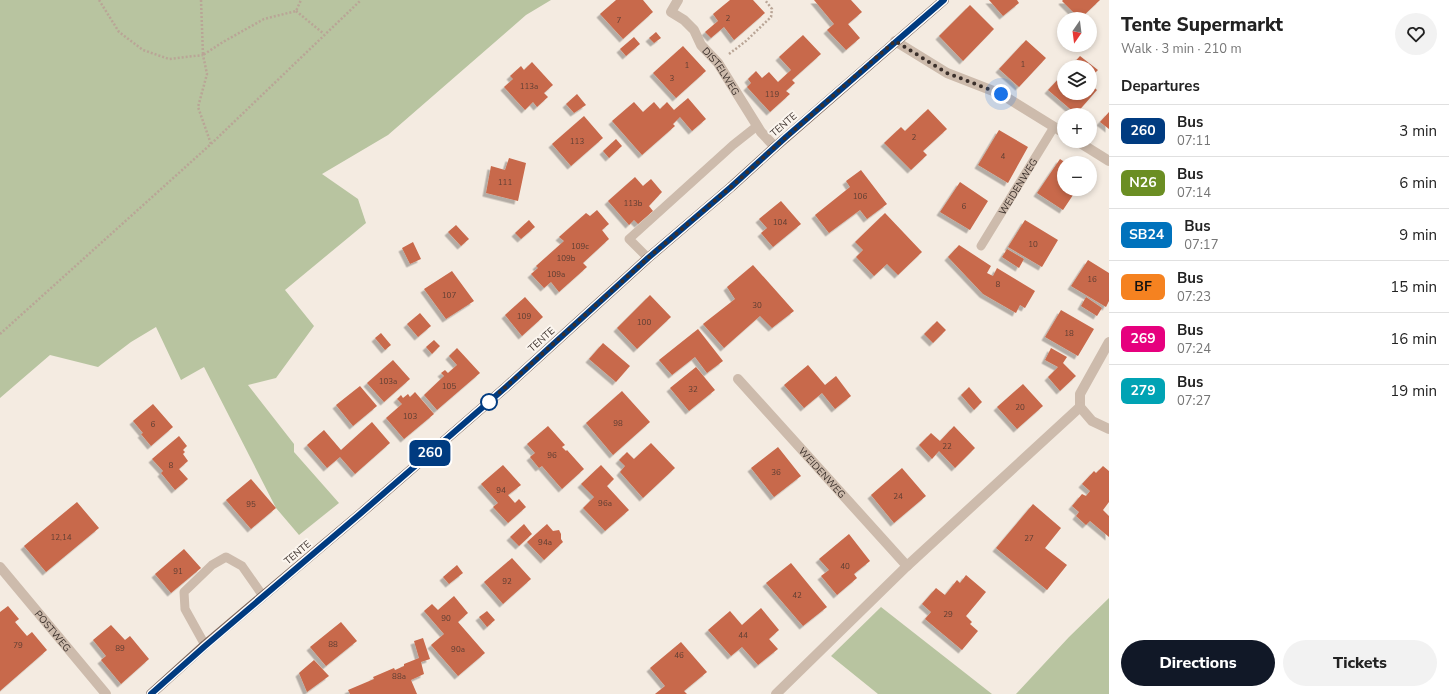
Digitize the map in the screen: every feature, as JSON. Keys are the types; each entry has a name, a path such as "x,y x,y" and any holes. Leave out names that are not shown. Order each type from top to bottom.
{"main road":[{"name":"TENTE","path":"152,694 205,646 506,387 648,258 731,187 895,41 944,0"}],"street":[{"name":"DISTELWEG","path":"678,0 671,12 684,20 694,30 701,45 718,63 757,126 775,147"},
{"path":"895,41 947,73 1001,94 1057,129"},
{"path":"1089,148 1109,160"},
{"path":"1109,342 1080,394 1080,407 1092,420 1109,429"},
{"name":"WEIDENWEG","path":"738,379 907,566"},
{"path":"776,694 907,566 1080,407"},
{"name":"POSTWEG","path":"0,567 106,694"}],"lane":[{"path":"648,258 629,239 733,145 757,126"},
{"name":"WEIDENWEG","path":"981,246 1054,127"},
{"path":"205,646 185,609 184,592 212,565 226,557 242,566 263,596"}],"path":[{"path":"99,0 119,32 143,50 169,59 203,55 264,19 296,11"},
{"path":"201,0 203,55 208,74 198,107 211,144"},
{"path":"296,11 301,0"},
{"path":"0,334 211,144 361,0"},
{"path":"718,63 746,41 770,19 772,9 765,0"},
{"path":"296,11 324,34"}],"green space":[{"path":"0,0 551,0 526,15 388,135 322,174 358,199 366,223 285,290 314,326 276,378 248,385 294,444 294,452 339,503 299,535 276,508 204,367 181,380 156,327 131,342 98,367 50,355 0,398"},
{"path":"1109,598 1109,694 1016,694 1069,637"},
{"path":"881,607 992,694 878,694 831,656"}],"building":[{"path":"616,0 643,0 653,12 623,39 600,14"},
{"path":"730,0 753,0 765,13 734,40 724,27 711,38 705,32 718,21 713,14"},
{"path":"814,0 851,0 862,12 848,24 860,38 846,50 827,30 834,24"},
{"path":"989,0 1017,0 1019,3 1003,16"},
{"path":"1100,0 1087,12 1073,12 1062,1"},
{"path":"970,5 994,29 963,61 939,36"},
{"path":"656,32 661,38 654,43 649,38"},
{"path":"803,35 821,54 792,80 795,83 786,91 790,94 770,112 747,87 751,83 748,79 756,71 762,78 769,72 778,82 791,70 779,57"},
{"path":"634,37 640,44 626,56 620,49"},
{"path":"1026,40 1046,58 1019,87 999,69"},
{"path":"683,46 706,71 676,98 653,73"},
{"path":"1080,56 1085,60 1076,60"},
{"path":"532,62 553,85 544,93 548,97 537,107 533,102 525,110 504,87 513,79 510,76 521,66 524,70"},
{"path":"1057,80 1057,98 1048,90"},
{"path":"577,94 586,105 574,113 566,104"},
{"path":"688,98 706,119 692,131 680,117 673,124 675,126 642,155 612,121 634,102 643,112 654,102 660,109 667,102 674,110"},
{"path":"1060,100 1088,100 1081,108 1069,108"},
{"path":"928,109 947,129 923,151 927,155 911,170 884,143 901,127 905,131"},
{"path":"1109,112 1109,129 1100,122"},
{"path":"584,116 603,138 571,166 552,144"},
{"path":"999,130 1028,147 1008,183 978,165"},
{"path":"616,139 622,146 609,158 603,151"},
{"path":"509,158 526,163 518,201 486,193 491,166 505,170"},
{"path":"1057,163 1057,196 1072,196 1063,210 1037,193"},
{"path":"861,170 887,204 867,219 860,210 829,233 815,215 850,187 846,181"},
{"path":"635,177 643,186 651,179 662,192 649,206 653,211 638,224 634,220 629,225 608,201"},
{"path":"960,182 988,201 970,230 940,212"},
{"path":"781,201 801,224 773,247 761,233 767,228 759,219"},
{"path":"597,210 609,224 602,230 609,239 583,263 587,267 559,292 551,282 544,288 531,274 538,268 536,266 564,241 559,237 586,213 590,216"},
{"path":"885,213 922,252 898,275 887,264 874,276 856,257 863,250 855,242"},
{"path":"529,220 535,227 521,239 515,233"},
{"path":"1025,220 1058,240 1042,267 1008,247"},
{"path":"456,225 469,239 461,246 448,232"},
{"path":"413,242 421,259 410,264 402,248"},
{"path":"959,245 991,266 987,273 993,276 997,268 1035,291 1025,308 1020,305 1016,313 983,294 948,257"},
{"path":"1007,249 1024,259 1019,268 1002,257"},
{"path":"1088,260 1109,273 1109,301 1106,307 1071,286"},
{"path":"753,265 794,311 772,328 760,316 724,348 703,324 735,299 727,287"},
{"path":"452,271 474,301 446,319 424,289"},
{"path":"650,295 671,317 637,349 617,328"},
{"path":"525,297 543,317 522,336 505,315"},
{"path":"1086,297 1102,308 1097,316 1081,306"},
{"path":"1061,310 1094,329 1078,356 1045,337"},
{"path":"420,313 431,326 418,337 407,324"},
{"path":"937,321 946,330 933,343 924,334"},
{"path":"698,329 723,361 707,373 695,357 672,375 659,360"},
{"path":"381,333 391,345 385,350 375,338"},
{"path":"434,340 440,346 432,354 426,347"},
{"path":"603,343 630,366 616,382 589,359"},
{"path":"457,348 480,373 437,410 424,395 444,376 441,373 445,370 448,373 457,365 449,356"},
{"path":"1051,348 1067,357 1063,363 1076,376 1060,391 1048,377 1058,367 1045,360"},
{"path":"393,360 410,379 384,402 367,383"},
{"path":"808,365 825,385 836,376 851,396 835,409 822,393 804,408 784,385"},
{"path":"696,367 715,390 689,411 670,388"},
{"path":"1023,384 1043,406 1017,429 997,407"},
{"path":"360,386 377,406 353,426 336,405"},
{"path":"969,387 982,402 974,410 961,395"},
{"path":"622,391 650,422 613,455 586,423"},
{"path":"415,392 434,414 404,439 386,418 402,404 397,399 401,395 403,398 408,394 410,397"},
{"path":"153,404 173,427 151,446 133,421"},
{"path":"372,422 390,443 355,474 340,457 327,468 307,445 324,430 341,450"},
{"path":"548,426 565,445 562,447 566,451 567,450 584,469 562,489 542,466 539,468 530,457 535,453 527,444"},
{"path":"954,426 975,448 955,468 939,451 932,459 919,445 931,433 940,441"},
{"path":"179,436 187,446 183,450 185,452 183,454 188,461 179,469 188,479 175,490 161,473 163,471 152,459"},
{"path":"651,443 675,468 643,498 620,472 625,466 619,460 627,452 634,459"},
{"path":"778,447 801,476 774,497 751,468"},
{"path":"503,465 521,485 508,495 515,503 519,499 526,507 508,523 493,507 498,503 481,484"},
{"path":"601,465 614,479 607,486 629,510 605,531 583,508 594,497 581,484"},
{"path":"1103,466 1109,471 1109,502 1103,510 1109,516 1109,537 1090,521 1086,525 1076,516 1079,512 1072,506 1082,494 1086,496 1090,491 1082,484 1094,471 1096,473"},
{"path":"902,468 926,496 894,523 871,495"},
{"path":"251,479 276,508 251,529 226,500"},
{"path":"77,502 99,528 46,572 24,546"},
{"path":"1033,504 1061,528 1045,548 1067,565 1047,590 996,548"},
{"path":"524,524 532,534 519,546 510,537"},
{"path":"547,524 553,531 559,530 563,542 544,560 527,542"},
{"path":"849,534 870,561 854,574 857,578 837,595 821,576 829,570 819,559"},
{"path":"184,549 201,568 171,593 155,574"},
{"path":"512,558 531,579 503,604 484,582"},
{"path":"791,563 827,607 803,626 766,583"},
{"path":"457,565 463,573 449,584 443,577"},
{"path":"966,575 986,592 966,616 972,622 970,624 978,631 962,650 925,619 931,612 922,604 936,588 945,595 957,580 960,583"},
{"path":"454,596 468,613 458,622 485,653 458,676 431,645 444,634 424,611 432,604 438,610"},
{"path":"8,606 19,619 15,622 27,636 32,632 47,650 0,691 0,612"},
{"path":"761,608 779,630 769,639 778,649 758,665 742,647 731,656 708,630 730,611 742,625"},
{"path":"487,611 495,620 487,627 479,617"},
{"path":"341,622 357,641 326,666 310,647"},
{"path":"111,625 125,640 130,636 149,659 121,684 101,660 106,656 93,640"},
{"path":"423,638 430,659 421,662 424,674 411,680 417,694 350,694 348,690 374,679 373,677 394,668 395,670 404,666 404,664 419,658 414,641"},
{"path":"681,642 707,672 684,691 687,694 655,694 665,686 650,668"},
{"path":"314,660 329,676 307,692 299,673"}],"bus line":[{"name":"260","path":"151,694 506,387 648,258 731,187 895,41 944,0"}],"route":[{"path":"489,402 648,258 731,187 895,41 947,73 1001,94"}]}
